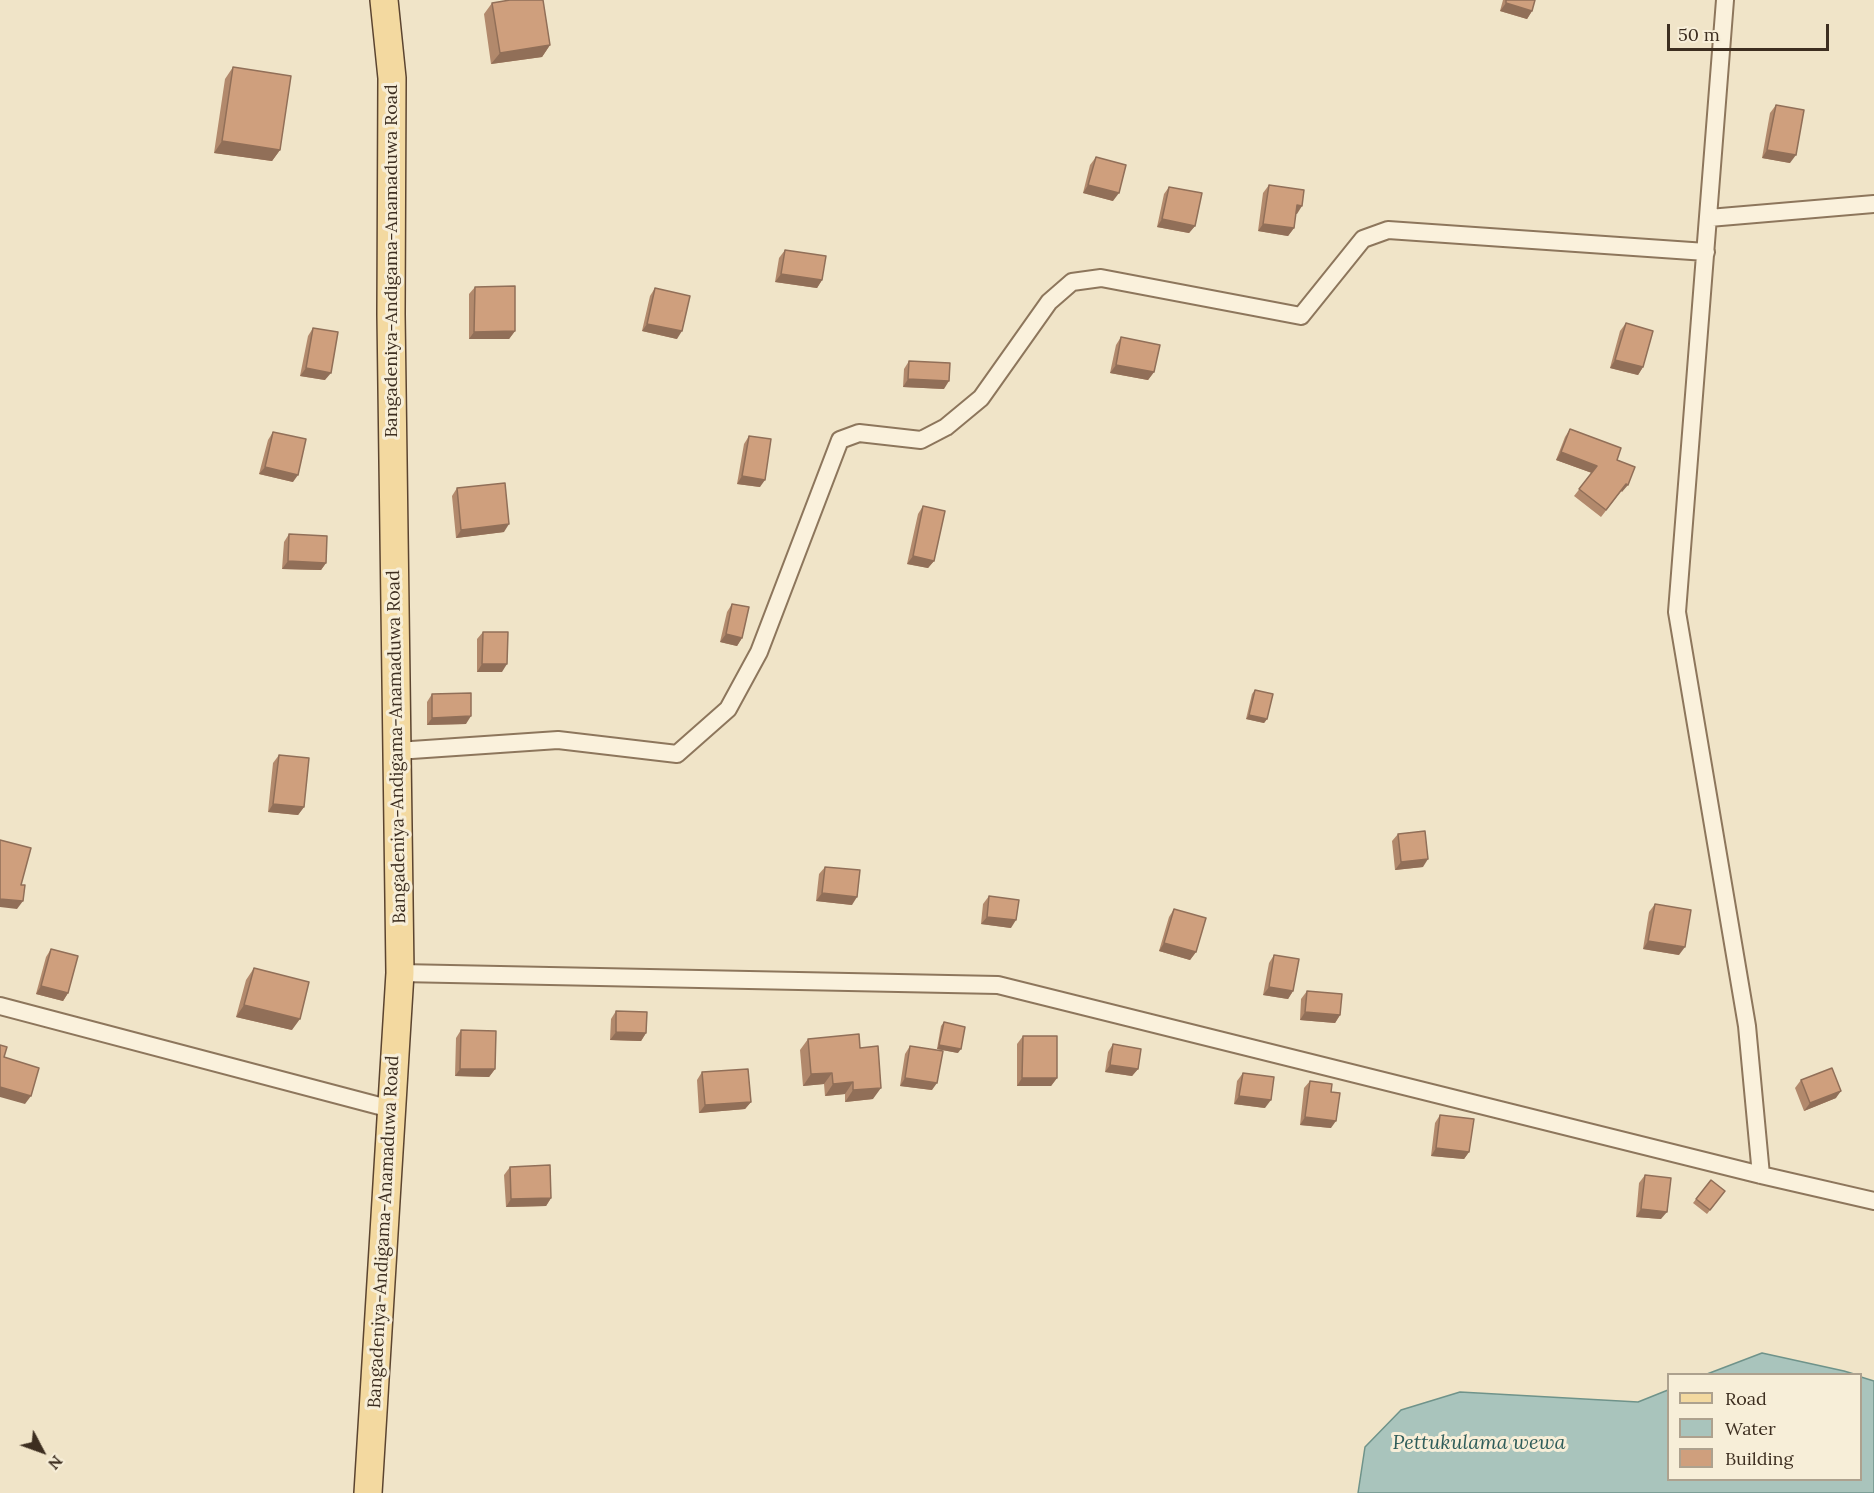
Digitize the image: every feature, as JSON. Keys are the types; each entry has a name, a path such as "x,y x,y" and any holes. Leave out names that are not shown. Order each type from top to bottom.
{"main road":[{"name":"Bangadeniya-Andigama-Anamaduwa Road","path":"368,1493 399,973 391,314 392,78 384,0"}],"street":[{"path":"1725,0 1677,612 1747,1026 1761,1175"},
{"path":"1709,218 1874,204"},
{"path":"397,751 558,740 677,754 728,710 759,652 840,441 859,433 921,440 946,427 981,398 1049,302 1072,282 1101,278 1301,316 1363,239 1388,230 1706,252"},
{"path":"399,973 998,985 1761,1175 1874,1201"},
{"path":"0,1006 391,1109"}],"water":[{"path":"1762,1353 1851,1373 1710,1373"},
{"name":"Pettukulama wewa","path":"1862,1377 1874,1381 1874,1493 1358,1493 1365,1447 1401,1410 1460,1392 1638,1402 1667,1390 1667,1481 1862,1481"}],"building":[{"path":"510,0 543,0 550,45 500,53 492,3"},
{"path":"1506,0 1535,0 1532,11 1506,3"},
{"path":"233,67 291,76 280,150 222,141"},
{"path":"1776,105 1804,110 1796,155 1767,150"},
{"path":"1096,157 1126,165 1119,193 1088,185"},
{"path":"1269,185 1304,190 1302,206 1297,205 1294,228 1263,224"},
{"path":"1169,187 1202,193 1195,226 1162,219"},
{"path":"785,250 826,256 822,280 781,274"},
{"path":"515,286 515,331 474,332 475,287"},
{"path":"655,288 690,296 682,331 647,324"},
{"path":"1626,323 1653,331 1643,367 1615,360"},
{"path":"313,328 338,332 331,373 306,368"},
{"path":"1121,337 1160,345 1154,372 1116,365"},
{"path":"909,361 950,363 949,381 908,379"},
{"path":"1570,429 1621,448 1617,460 1635,467 1628,485 1626,484 1606,510 1579,489 1597,466 1561,452"},
{"path":"273,432 306,439 298,475 265,467"},
{"path":"749,436 771,439 765,480 742,476"},
{"path":"505,483 509,524 461,530 457,488"},
{"path":"923,506 945,511 934,561 913,556"},
{"path":"289,534 327,536 326,563 288,561"},
{"path":"732,604 749,607 742,638 726,634"},
{"path":"483,632 508,632 507,664 482,664"},
{"path":"1255,690 1273,694 1267,719 1249,715"},
{"path":"471,693 471,716 432,718 432,694"},
{"path":"279,755 309,758 304,807 273,804"},
{"path":"1425,831 1428,859 1401,862 1398,834"},
{"path":"0,840 31,848 21,885 25,885 23,901 0,899"},
{"path":"825,867 860,870 857,897 822,893"},
{"path":"989,896 1019,900 1016,920 987,917"},
{"path":"1655,904 1691,910 1685,947 1648,941"},
{"path":"1174,909 1206,918 1196,952 1164,943"},
{"path":"51,949 78,956 68,993 41,986"},
{"path":"1274,955 1299,959 1293,991 1269,987"},
{"path":"254,968 309,982 300,1019 244,1005"},
{"path":"1307,991 1342,994 1340,1015 1305,1012"},
{"path":"616,1011 647,1012 646,1033 616,1032"},
{"path":"944,1022 965,1027 961,1049 939,1045"},
{"path":"461,1030 496,1031 495,1069 460,1069"},
{"path":"859,1034 860,1048 878,1046 881,1088 853,1090 853,1082 833,1084 832,1073 811,1074 808,1039"},
{"path":"1023,1036 1057,1036 1057,1078 1022,1078"},
{"path":"1113,1044 1141,1049 1138,1069 1110,1065"},
{"path":"0,1045 7,1047 4,1057 39,1068 31,1096 0,1087"},
{"path":"910,1046 943,1051 937,1083 905,1078"},
{"path":"1832,1068 1841,1091 1810,1103 1801,1080"},
{"path":"748,1069 751,1102 705,1105 702,1072"},
{"path":"1243,1073 1274,1077 1271,1100 1239,1096"},
{"path":"1310,1081 1332,1084 1331,1092 1340,1093 1336,1121 1305,1117"},
{"path":"1440,1115 1474,1119 1469,1152 1436,1148"},
{"path":"550,1165 551,1198 511,1199 510,1167"},
{"path":"1645,1175 1671,1178 1667,1212 1641,1209"},
{"path":"1711,1180 1725,1191 1710,1210 1696,1199"}]}
